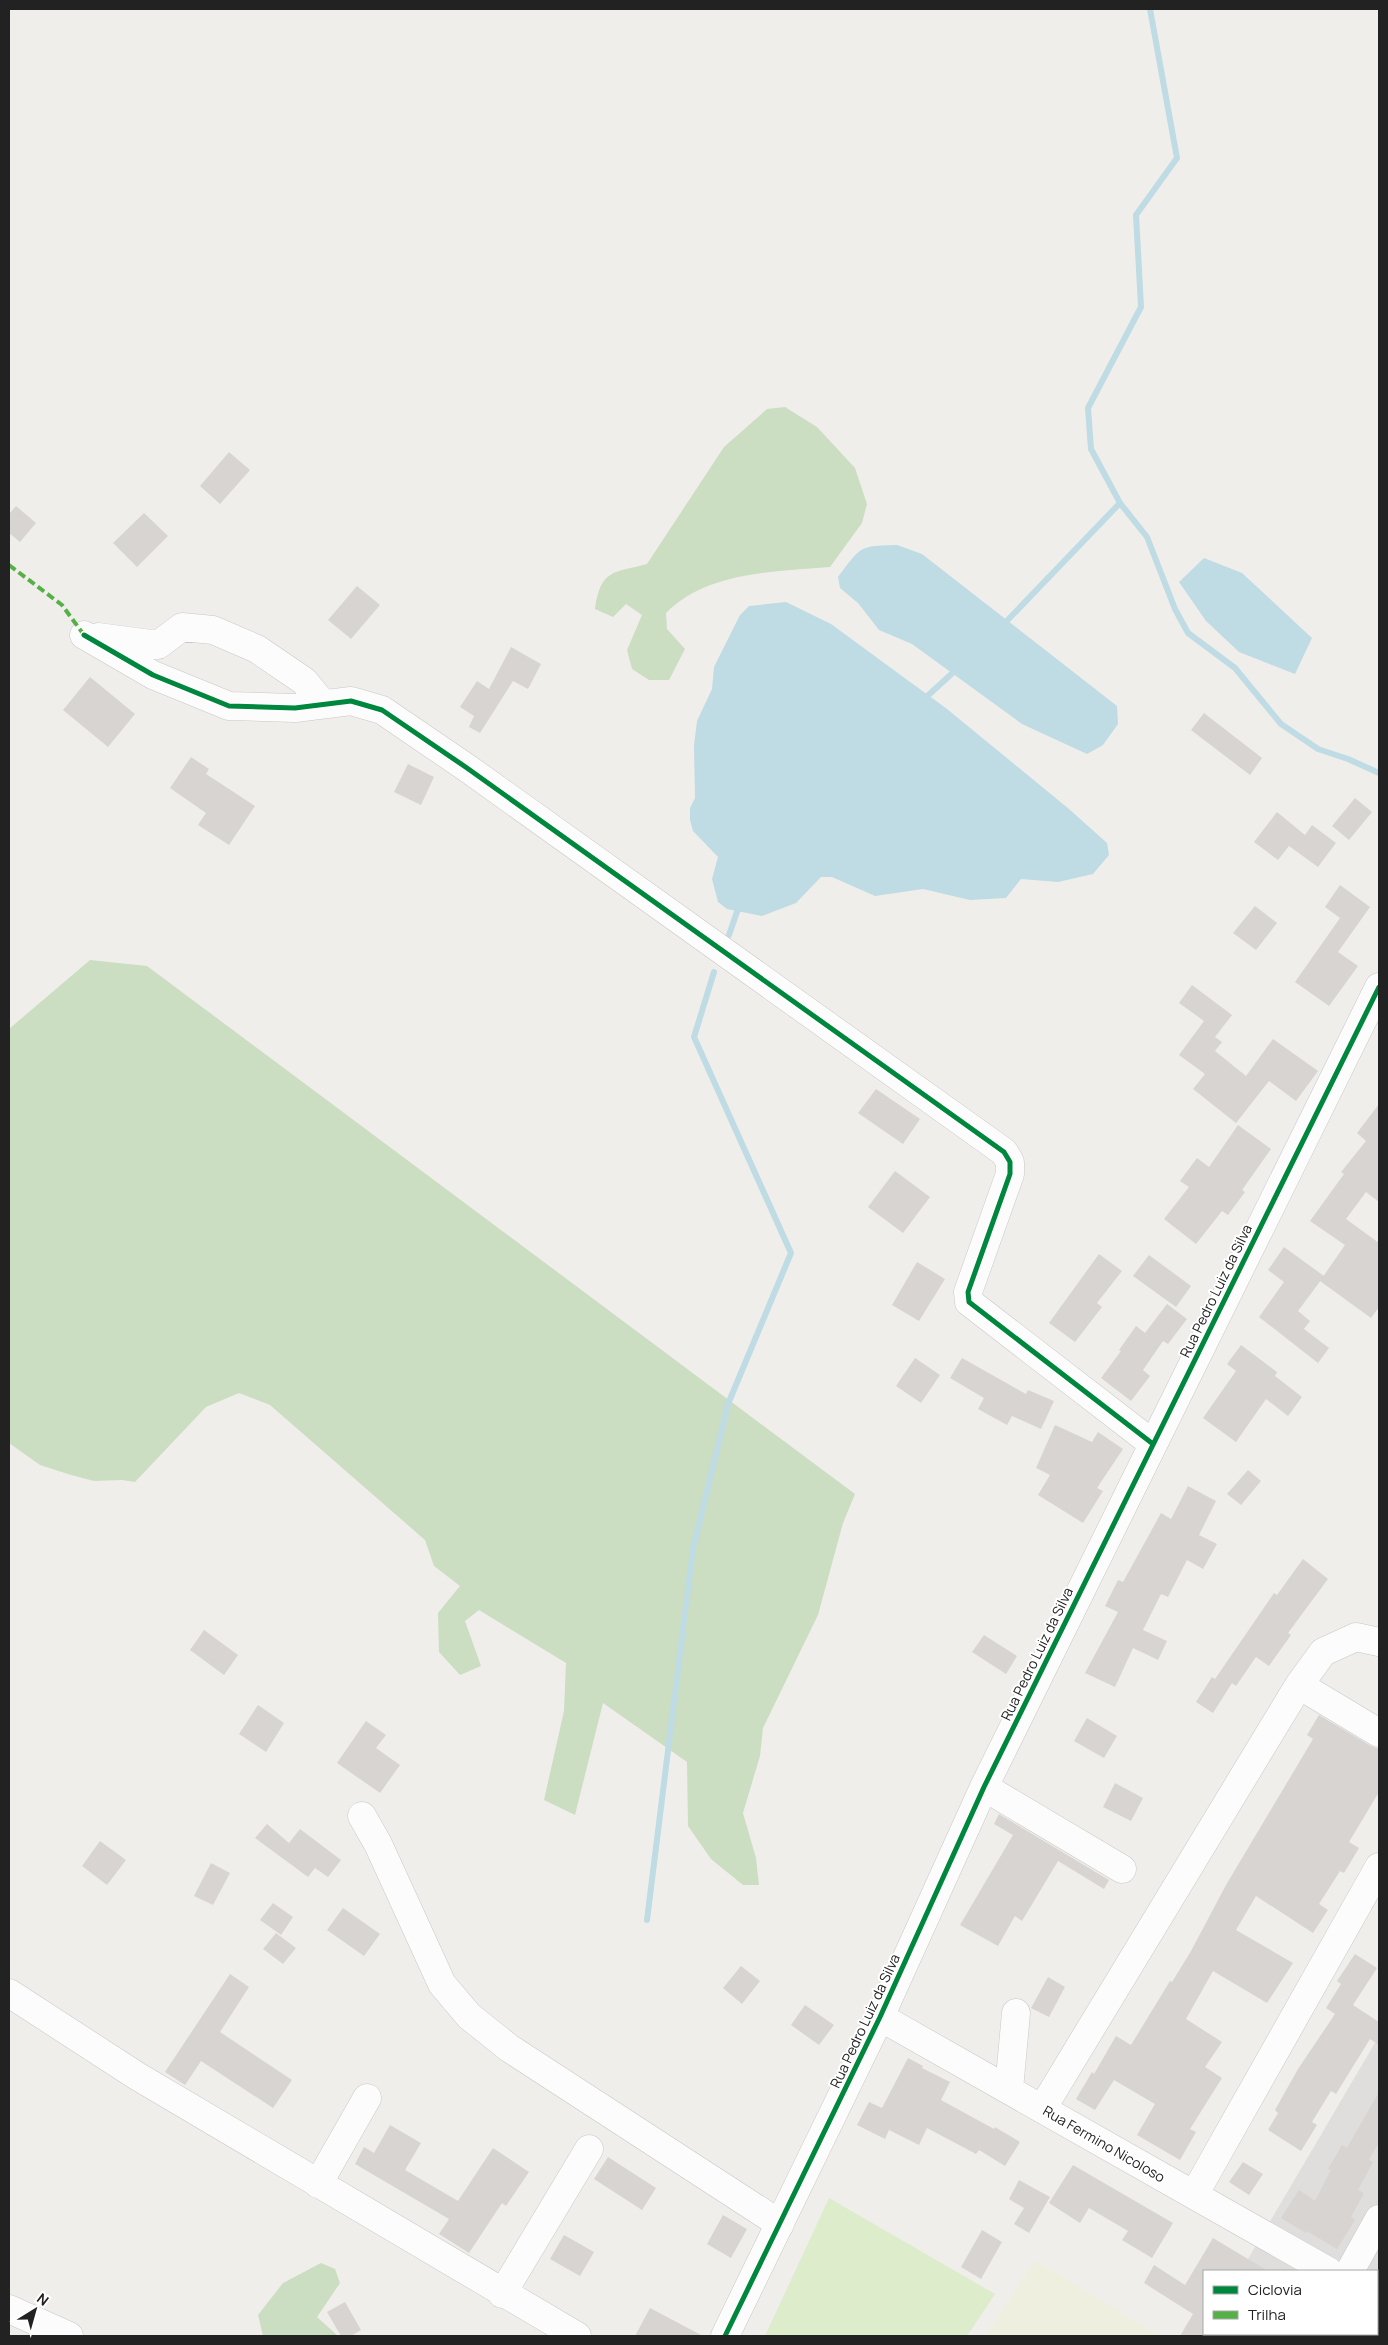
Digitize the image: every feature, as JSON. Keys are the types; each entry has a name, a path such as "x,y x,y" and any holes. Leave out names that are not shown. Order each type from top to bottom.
{"street":[{"path":"323,704 304,681 257,649 213,630 182,627 158,645 84,635 153,675 228,706 295,708 351,701 382,710 475,774 1004,1152 1010,1162 1010,1174 968,1292 969,1302 1153,1444"},
{"name":"Rua Pedro Luiz da Silva","path":"725,2336 880,2017 984,1787 1379,987"},
{"path":"1042,2108 1299,1685 1323,1652 1356,1637 1379,1642"},
{"path":"1299,1685 1379,1733"},
{"path":"984,1787 1122,1869"},
{"path":"362,1816 378,1844 442,1984 469,2016 510,2048 780,2224"},
{"path":"1194,2195 1379,1868"},
{"path":"9,1993 137,2076 502,2294 577,2336"},
{"path":"1009,2090 1016,2014"},
{"name":"Rua Fermino Nicoloso","path":"880,2017 1326,2270"},
{"path":"318,2184 367,2098"},
{"path":"502,2294 589,2149"},
{"path":"1351,2270 1379,2219"},
{"path":"9,2308 69,2336"}],"shaded area":[{"path":"1379,2036 1379,2336 1205,2336 1378,2335 1378,2270 1242,2270"}],"green space":[{"path":"785,407 817,427 855,468 867,504 862,523 830,567 743,576 722,581 683,599 666,613 667,629 685,649 669,680 649,680 632,669 627,650 642,615 626,604 613,617 595,609 601,586 610,575 647,564 724,447 767,409"},
{"path":"90,960 147,966 855,1494 843,1523 818,1615 763,1728 760,1756 743,1813 756,1858 759,1885 743,1885 711,1859 688,1826 687,1762 603,1703 575,1815 544,1800 564,1711 566,1663 479,1610 465,1621 481,1666 460,1675 439,1652 438,1613 460,1586 434,1566 425,1540 270,1405 239,1393 206,1407 135,1482 122,1480 94,1481 71,1475 40,1465 9,1443 9,1029"},
{"path":"829,2198 995,2294 967,2336 765,2336"},
{"path":"1035,2260 1160,2336 986,2336"},
{"path":"321,2263 335,2269 340,2283 317,2317 338,2336 263,2336 258,2315 283,2283"}],"water":[{"path":"897,545 922,554 1117,706 1118,724 1103,745 1087,754 1022,724 912,644 879,630 858,603 840,588 838,577 862,550 875,546"},
{"path":"1204,558 1242,573 1312,638 1295,674 1239,652 1206,621 1179,582"},
{"path":"786,602 831,624 947,709 1069,809 1107,843 1109,855 1093,874 1058,882 1021,879 1006,898 970,900 923,889 875,896 832,877 821,877 796,903 762,916 727,909 718,902 712,879 718,857 693,831 690,820 690,808 695,798 694,745 697,721 712,689 714,667 740,615 749,606"}],"building":[{"path":"229,452 250,470 220,504 200,486"},
{"path":"16,506 36,523 20,542 9,533 9,514"},
{"path":"144,513 168,536 137,567 113,543"},
{"path":"357,586 380,605 351,639 328,620"},
{"path":"511,647 541,664 528,689 513,681 480,733 469,727 474,716 460,707 477,681 489,689"},
{"path":"90,677 135,714 108,747 63,710"},
{"path":"1204,713 1262,758 1250,775 1191,730"},
{"path":"191,757 209,769 206,774 255,806 229,845 198,825 206,813 170,788"},
{"path":"408,764 434,777 421,805 394,792"},
{"path":"1355,798 1372,812 1349,840 1332,826"},
{"path":"1277,812 1305,835 1312,825 1336,843 1318,867 1289,846 1278,860 1254,842"},
{"path":"1340,885 1370,907 1338,952 1358,966 1329,1006 1295,982 1340,918 1325,907"},
{"path":"1255,906 1277,923 1256,950 1233,933"},
{"path":"1192,985 1232,1015 1215,1037 1222,1042 1215,1051 1246,1076 1273,1039 1318,1071 1296,1101 1269,1081 1236,1123 1193,1089 1205,1074 1179,1055 1204,1021 1179,1003"},
{"path":"876,1089 920,1119 903,1144 858,1113"},
{"path":"1379,1104 1379,1202 1366,1192 1346,1219 1379,1243 1379,1307 1371,1318 1320,1281 1345,1245 1310,1221 1344,1174 1341,1172 1366,1141 1357,1133"},
{"path":"1238,1125 1271,1149 1242,1190 1245,1192 1228,1215 1222,1211 1196,1244 1164,1219 1189,1187 1180,1181 1197,1158 1209,1167"},
{"path":"895,1171 930,1197 903,1233 868,1207"},
{"path":"1284,1247 1324,1276 1298,1311 1310,1321 1304,1329 1329,1348 1318,1363 1259,1317 1284,1282 1268,1270"},
{"path":"1099,1254 1122,1271 1097,1303 1102,1307 1075,1342 1049,1323"},
{"path":"1149,1255 1191,1286 1176,1307 1133,1276"},
{"path":"917,1262 945,1279 919,1321 892,1305"},
{"path":"1167,1304 1187,1319 1168,1344 1163,1341 1143,1370 1150,1376 1131,1401 1101,1378 1121,1351 1119,1350 1136,1326 1145,1333"},
{"path":"1241,1345 1277,1372 1275,1376 1302,1397 1288,1416 1266,1399 1236,1442 1203,1418 1236,1371 1227,1364"},
{"path":"915,1358 940,1375 921,1403 896,1386"},
{"path":"962,1358 1026,1394 1028,1390 1054,1401 1041,1429 1012,1416 1007,1425 978,1409 984,1398 950,1378"},
{"path":"1055,1425 1092,1442 1098,1432 1123,1449 1097,1488 1103,1491 1083,1523 1038,1495 1050,1475 1036,1468"},
{"path":"1248,1470 1261,1481 1241,1505 1227,1494"},
{"path":"1188,1486 1216,1501 1199,1535 1217,1544 1203,1569 1187,1560 1168,1597 1161,1594 1143,1630 1167,1641 1158,1660 1133,1648 1115,1687 1085,1673 1118,1612 1105,1606 1118,1580 1123,1582 1161,1513 1171,1519"},
{"path":"1303,1559 1328,1579 1288,1633 1291,1635 1269,1666 1256,1657 1236,1686 1232,1683 1213,1713 1196,1702 1212,1677 1215,1679 1274,1593 1277,1595"},
{"path":"204,1630 238,1655 224,1675 190,1650"},
{"path":"984,1635 1017,1656 1006,1674 972,1652"},
{"path":"258,1705 284,1723 266,1752 239,1734"},
{"path":"1319,1715 1379,1749 1379,1792 1349,1842 1359,1848 1344,1873 1340,1871 1319,1904 1328,1910 1313,1933 1256,1896 1236,1930 1293,1963 1267,2003 1213,1971 1186,2019 1222,2042 1205,2067 1222,2078 1190,2129 1196,2132 1180,2160 1137,2135 1155,2104 1114,2080 1095,2110 1076,2099 1092,2072 1094,2074 1116,2036 1131,2045 1170,1981 1172,1982 1191,1951 1226,1885 1313,1739 1307,1735"},
{"path":"1087,1718 1117,1736 1104,1758 1074,1741"},
{"path":"366,1721 386,1735 376,1748 400,1765 380,1793 337,1763"},
{"path":"1115,1783 1143,1798 1131,1821 1103,1807"},
{"path":"999,1814 1109,1880 1104,1889 1058,1861 1022,1921 1015,1916 998,1946 960,1925 1013,1835 994,1824"},
{"path":"267,1824 289,1843 300,1829 341,1860 328,1877 315,1868 308,1877 255,1838"},
{"path":"100,1841 126,1860 107,1885 82,1866"},
{"path":"211,1863 230,1873 213,1905 194,1896"},
{"path":"273,1903 293,1917 281,1935 260,1920"},
{"path":"343,1908 380,1934 364,1956 327,1930"},
{"path":"276,1933 296,1948 283,1964 263,1949"},
{"path":"1355,1954 1377,1968 1353,2005 1379,2022 1379,2045 1370,2039 1336,2094 1331,2091 1312,2122 1317,2125 1301,2151 1268,2130 1278,2113 1275,2110 1298,2069 1335,2014 1326,2008 1341,1984 1337,1981"},
{"path":"741,1966 760,1981 742,2004 723,1988"},
{"path":"230,1974 249,1987 220,2032 292,2080 273,2108 201,2061 185,2085 165,2072"},
{"path":"1048,1977 1065,1987 1049,2017 1031,2008"},
{"path":"805,2005 834,2025 819,2045 791,2025"},
{"path":"908,2058 923,2066 922,2068 950,2082 941,2100 994,2129 995,2127 1020,2142 1005,2166 979,2150 976,2154 927,2128 919,2145 889,2130 885,2139 857,2125 869,2102 882,2108"},
{"path":"1379,2092 1379,2142 1369,2160 1373,2162 1358,2190 1364,2193 1351,2217 1355,2220 1337,2249 1281,2218 1299,2190 1315,2201 1331,2170 1328,2169 1342,2145 1347,2148"},
{"path":"390,2125 421,2143 405,2170 458,2201 493,2148 529,2172 506,2206 502,2203 469,2253 439,2234 449,2219 355,2164 364,2147 374,2153"},
{"path":"608,2157 656,2188 642,2210 594,2179"},
{"path":"1243,2162 1263,2174 1249,2195 1229,2182"},
{"path":"1073,2165 1173,2223 1152,2258 1122,2240 1128,2231 1089,2208 1080,2223 1049,2203"},
{"path":"1019,2180 1050,2197 1029,2233 1014,2224 1024,2208 1009,2199"},
{"path":"723,2215 747,2229 731,2258 707,2244"},
{"path":"982,2230 1002,2242 981,2279 961,2267"},
{"path":"564,2235 594,2252 580,2276 550,2259"},
{"path":"1213,2238 1266,2270 1203,2270 1204,2336 1180,2336 1193,2314 1144,2283 1154,2265 1185,2285"},
{"path":"345,2302 361,2330 351,2336 341,2336 327,2312"},
{"path":"650,2308 703,2336 635,2336"}],"waterway":[{"path":"1150,9 1177,158 1136,215 1141,307 1088,408 1091,449 1120,503 1147,537 1175,609 1188,633 1235,668 1281,724 1318,749 1348,759 1379,773"},
{"path":"1001,627 1120,503"},
{"path":"923,700 958,668"},
{"path":"729,935 740,903"},
{"path":"647,1920 693,1549 728,1404 791,1253 694,1037 714,972"}],"marked path":[{"path":"9,565 62,605 84,635"}],"cycle path":[{"path":"84,635 153,675 229,706 295,708 351,701 382,710 467,768 1004,1152 1010,1162 1010,1174 968,1292 969,1302 1153,1444"},
{"path":"725,2336 880,2017 984,1787 1379,987"}]}
